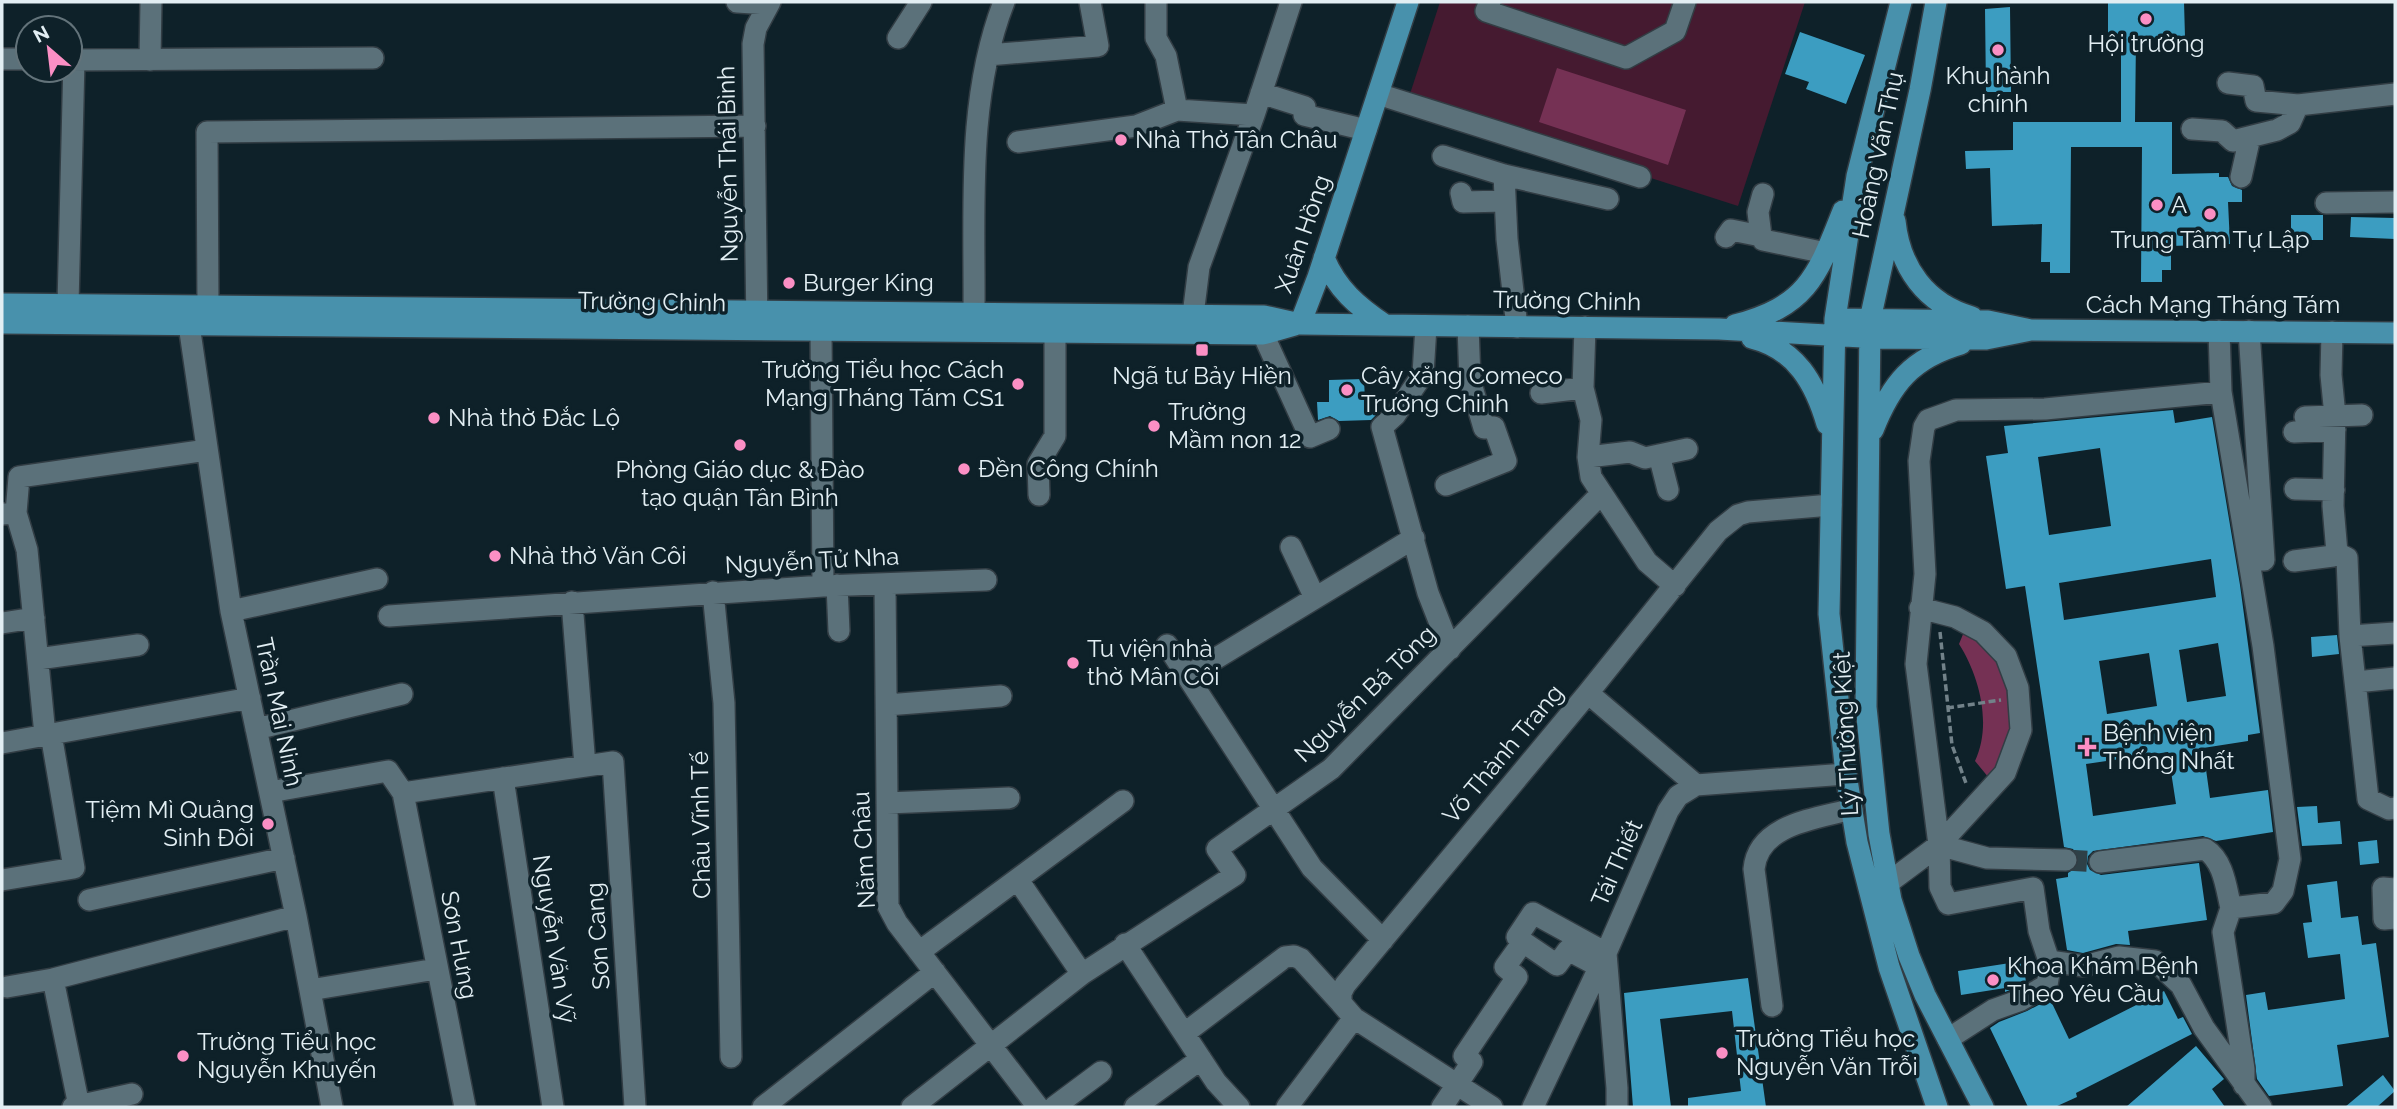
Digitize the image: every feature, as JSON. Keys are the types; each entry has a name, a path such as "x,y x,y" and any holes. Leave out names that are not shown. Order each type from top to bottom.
{"main road":[{"name":"Xuân Hồng","path":"1300,324 1408,2"},
{"name":"Hoàng Văn Thụ","path":"1834,327 1857,176 1901,2"},
{"name":"Hoàng Văn Thụ","path":"1870,328 1936,2"},
{"path":"1719,330 1778,311 1806,288 1826,253 1857,176"},
{"path":"1893,206 1897,238 1908,271 1919,285 1946,306 1987,330"},
{"path":"1324,258 1346,296 1385,325"},
{"name":"Trường Chinh","path":"2,304 208,306 757,321 821,331 1055,323 1193,314 1264,316 1300,324 1719,330 1870,328"},
{"name":"Trường Chinh","path":"2,323 189,325 757,321 974,313 1055,323 1263,334 1300,324"},
{"path":"1832,451 1834,327"},
{"name":"Cách Mạng Tháng Tám","path":"1870,328 2395,333"},
{"name":"Lý Thường Kiệt","path":"1870,328 1866,707 1879,834 1888,883 1909,956 1925,995 1983,1107"},
{"path":"1719,330 1775,345 1799,364 1820,403 1832,451"},
{"path":"1870,439 1889,394 1914,366 1941,350 1987,330"},
{"path":"1833,402 1870,404"},
{"name":"Lý Thường Kiệt","path":"1832,451 1829,614 1846,774 1875,917 1937,1107"}],"street":[{"path":"150,60 151,2"},
{"path":"737,2 769,3"},
{"path":"898,38 921,2"},
{"path":"974,313 975,177 982,93 988,55 1004,2"},
{"path":"988,55 1098,46 1090,2"},
{"path":"1156,2 1156,38 1166,56 1177,110"},
{"path":"1193,314 1199,267 1254,115 1291,2"},
{"path":"1490,2 1486,11 1626,58 1675,31 1685,2"},
{"name":"Nguyễn Thái Bình","path":"757,321 754,36 759,19 769,3"},
{"path":"84,60 373,58"},
{"path":"2228,83 2253,86 2256,101 2298,105 2395,94"},
{"path":"68,304 72,84"},
{"path":"1261,93 1305,107 1304,115 1366,131"},
{"path":"1378,94 1640,177"},
{"path":"2192,129 2222,131 2233,141 2277,130 2290,123 2298,105"},
{"path":"1018,142 1136,126 1177,110 1254,115"},
{"path":"208,306 207,132 755,126"},
{"path":"1470,164 1480,126"},
{"path":"2241,177 2250,137"},
{"path":"1443,156 1608,199"},
{"path":"1504,174 1517,327"},
{"path":"1461,193 1463,202 1505,201"},
{"path":"1763,194 1758,212 1763,240 1826,253"},
{"path":"2326,203 2395,202"},
{"path":"1726,237 1731,230 1761,236"},
{"path":"1039,495 1038,464 1055,436 1055,323"},
{"name":"Trần Mai Ninh","path":"189,325 231,611 296,916 332,1107"},
{"path":"1426,326 1423,374 1395,415 1382,427 1429,593 1450,649"},
{"path":"1446,485 1506,461 1494,427 1484,428 1470,380 1468,326"},
{"path":"1585,327 1583,388 1591,420 1588,457 1591,477 1647,562 1675,586"},
{"path":"821,331 830,586 839,631"},
{"path":"2219,331 2221,392 2263,646 2290,859 2283,891 2274,903 2231,908"},
{"path":"2249,331 2264,560"},
{"path":"2332,332 2337,553"},
{"path":"1263,334 1310,437 1329,429"},
{"path":"1541,393 1583,388"},
{"path":"1948,1039 1993,1010 2021,1000 2047,985 2051,961 2039,931 2033,888 1948,904 1940,887 1939,845 1916,663 1929,611 1920,461 1924,427 1928,420 1956,410 2045,409 2221,392"},
{"path":"2300,425 2360,408"},
{"path":"1588,457 1630,452 1645,458 1687,449"},
{"path":"2,880 74,868 48,735 27,550 9,513 19,477 207,450"},
{"path":"1659,455 1668,490"},
{"path":"2295,489 2334,490"},
{"name":"Nguyễn Bá Tòng","path":"912,1107 1082,974 1235,874 1217,849 1331,769 1601,494"},
{"name":"Võ Thành Trang","path":"1287,1107 1348,1011 1341,993 1345,985 1588,693 1718,531 1738,515 1831,505"},
{"path":"1187,676 1414,538"},
{"path":"1291,547 1315,598"},
{"path":"2294,561 2333,556 2337,553"},
{"path":"2337,553 2347,558 2350,636 2368,799 2395,808"},
{"path":"231,611 377,579"},
{"name":"Nguyễn Tử Nha","path":"389,616 713,592 986,580"},
{"name":"Năm Châu","path":"885,584 888,906 891,915 1038,1107"},
{"name":"Châu Vĩnh Tế","path":"713,592 724,703 731,1057"},
{"path":"270,792 388,771 403,793 585,766 572,602"},
{"path":"1888,883 1939,845 2005,773 2021,730 2018,688 2006,656 1983,632 1955,617 1929,611"},
{"path":"2,622 34,618"},
{"path":"2350,636 2395,633"},
{"path":"38,659 138,645"},
{"path":"1167,645 1312,868 1383,940"},
{"path":"2356,682 2395,678"},
{"path":"1588,693 1696,785 1846,774"},
{"path":"256,729 402,694"},
{"path":"887,705 1001,696"},
{"path":"2,743 250,698"},
{"name":"Sơn Cang","path":"585,766 613,762 635,1107"},
{"name":"Nguyễn Văn Vỹ","path":"503,778 553,1107"},
{"name":"Tái Thiết","path":"1533,1107 1603,960 1672,803 1687,789 1696,785"},
{"name":"Sơn Hưng","path":"403,793 465,1107"},
{"path":"887,803 1009,798"},
{"path":"919,952 1123,801"},
{"path":"1772,1006 1754,869 1756,857 1769,837 1780,830 1852,808"},
{"path":"1939,845 1987,858 2066,860"},
{"path":"2100,862 2205,849 2213,854 2220,864 2231,908 2223,932 2244,1069 2244,1086"},
{"path":"89,900 284,858"},
{"path":"1018,880 1082,974"},
{"path":"2390,918 2383,888 2395,890"},
{"path":"1533,914 1603,960 1568,950 1557,965 1517,937 1533,914"},
{"path":"7,988 53,979 296,916"},
{"path":"1442,1107 1472,1062 1464,1056 1517,977 1505,967 1522,942"},
{"path":"1125,944 1216,1082 1239,1107"},
{"path":"1185,1033 1285,957 1294,956 1301,960 1348,1011 1492,1107"},
{"path":"2051,961 2084,966 2119,957 2155,961 2181,985 2204,1028 2261,1107"},
{"path":"1603,960 1617,1107"},
{"path":"310,990 436,969"},
{"path":"763,1107 935,972"},
{"path":"53,979 76,1107 132,1094"},
{"path":"1135,1107 1201,1059"},
{"path":"1055,1107 1101,1072"}],"path":[{"path":"1929,611 1952,745 1975,806"},
{"path":"1947,708 2019,697"}],"shaded area":[{"path":"1440,2 1805,2 1738,206 1408,100"},
{"path":"1557,68 1686,110 1668,165 1539,122"},
{"path":"1966,627 2005,670 2014,721 2006,754 1989,778 1975,761 1983,732 1983,717 1978,686 1959,644"}],"building":[{"path":"2108,2 2184,2 2185,37 2136,38 2135,122 2172,122 2172,174 2219,173 2219,177 2228,177 2232,186 2242,190 2242,202 2228,202 2230,244 2171,246 2171,270 2162,270 2162,282 2141,282 2142,147 2071,147 2070,273 2050,273 2050,262 2041,262 2042,224 1992,226 1990,168 1966,169 1965,151 2013,150 2013,122 2121,122 2121,39 2108,39"},
{"name":"Khu hành chính","path":"2010,7 2011,92 1986,92 1985,9"},
{"path":"1800,32 1865,55 1846,104 1806,89 1809,82 1785,74"},
{"path":"2291,215 2323,215 2323,240 2291,240"},
{"path":"2351,217 2395,218 2395,239 2350,237"},
{"name":"Cây xăng Comeco Trường Chinh","path":"1364,379 1365,401 1372,401 1379,412 1371,420 1339,421 1330,416 1318,420 1317,402 1329,402 1329,380"},
{"path":"2173,410 2175,423 2212,417 2240,585 2260,733 2248,735 2248,741 2203,748 2210,798 2268,790 2273,832 2216,841 2203,836 2093,851 2088,856 2087,864 2090,870 2101,875 2199,863 2207,920 2128,931 2130,945 2116,944 2083,953 2067,950 2056,879 2068,877 2068,873 2077,867 2079,860 2073,849 2064,847 2025,586 2006,589 1986,456 2008,453 2004,426","holes":["2100,448 2111,526 2049,535 2038,457","2211,559 2216,597 2064,620 2059,583","2218,643 2226,696 2187,702 2179,650","2149,653 2157,706 2107,714 2099,661","2168,752 2176,804 2093,816 2086,764"]},
{"path":"2337,635 2339,654 2312,657 2311,637"},
{"path":"2317,806 2318,823 2340,821 2342,844 2302,846 2297,807"},
{"path":"2377,840 2379,863 2360,865 2358,842"},
{"path":"2337,881 2341,918 2358,916 2362,945 2376,943 2389,1037 2337,1045 2343,1086 2269,1096 2257,1079 2246,995 2265,992 2268,1010 2345,999 2340,954 2308,958 2303,923 2312,922 2307,885"},
{"name":"Khoa Khám Bệnh Theo Yêu Cầu","path":"2023,961 2026,982 2005,992 2005,988 1961,995 1958,971"},
{"path":"1748,978 1766,1107 1688,1107 1688,1098 1741,1091 1732,1011 1660,1019 1671,1107 1633,1107 1624,993"},
{"path":"2164,991 2178,1019 2183,1017 2192,1034 2076,1093 2077,1097 2055,1107 2028,1107 1990,1028 2050,999 2069,1039"},
{"path":"2196,1046 2224,1079 2212,1089 2225,1107 2126,1107"},
{"path":"2383,1075 2395,1091 2377,1107 2345,1107"}],"tunnel":[{"path":"2066,860 2100,862"}],"place":[{"name":"Hội trường","path":"2146,19"},
{"name":"Khu hành chính","path":"1998,50"},
{"name":"Nhà Thờ Tân Châu","path":"1121,140"},
{"name":"A","path":"2157,205"},
{"name":"Trung Tâm Tự Lập","path":"2210,214"},
{"name":"Burger King","path":"789,283"},
{"name":"Ngã tư Bảy Hiền","path":"1202,350"},
{"name":"Trường Tiểu học Cách Mạng Tháng Tám CS1","path":"1018,384"},
{"name":"Cây xăng Comeco Trường Chinh","path":"1347,390"},
{"name":"Nhà thờ Đắc Lộ","path":"434,418"},
{"name":"Trường Mầm non 12","path":"1154,426"},
{"name":"Phòng Giáo dục & Đào tạo quận Tân Bình","path":"740,445"},
{"name":"Đền Công Chính","path":"964,469"},
{"name":"Nhà thờ Văn Côi","path":"495,556"},
{"name":"Tu viện nhà thờ Mân Côi","path":"1073,663"},
{"name":"Bệnh viện Thống Nhất","path":"2087,747"},
{"name":"Tiệm Mì Quảng Sinh Đôi","path":"268,824"},
{"name":"Khoa Khám Bệnh Theo Yêu Cầu","path":"1993,980"},
{"name":"Trường Tiểu học Nguyễn Văn Trỗi","path":"1722,1053"},
{"name":"Trường Tiểu học Nguyễn Khuyến","path":"183,1056"}]}
